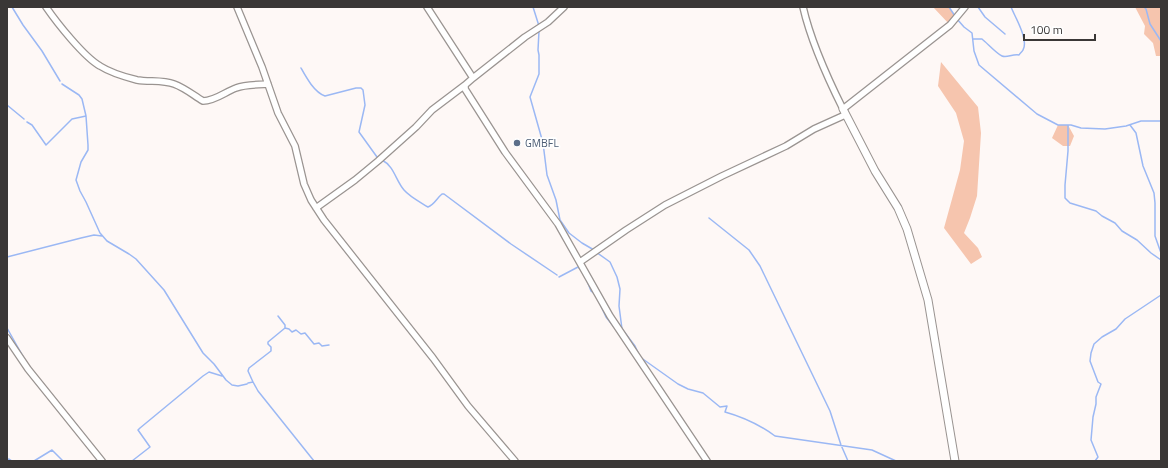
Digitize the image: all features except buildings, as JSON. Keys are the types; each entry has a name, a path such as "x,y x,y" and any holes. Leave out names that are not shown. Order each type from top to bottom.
{"street":[{"path":"46,7 77,46 99,66 116,73 138,80 173,84 191,91 203,101 214,99 238,87 268,84"},
{"path":"237,7 278,113 295,146 304,184 311,200 357,263 433,358 468,406 515,461"},
{"path":"427,7 473,78"},
{"path":"316,208 378,161 416,127 432,110 525,37 548,22 564,7"},
{"path":"803,7 807,24 822,64 844,112 875,171 898,208 907,229 928,300 955,461"},
{"path":"580,262 665,205 786,146 844,112 941,32 965,7"},
{"path":"465,85 465,89 505,152 558,224 610,316 707,461"},
{"path":"7,338 28,369 102,461"}],"shaded area":[{"path":"933,7 949,7 956,17 950,25"},
{"path":"1135,7 1161,7 1161,56 1156,56 1153,43 1144,34 1145,26"},
{"path":"941,62 978,107 981,133 977,196 964,233 978,248 982,257 971,264 944,228 960,170 964,141 956,113 938,86"},
{"path":"1058,125 1068,125 1074,136 1070,146 1063,146 1052,138"}],"waterway":[{"path":"12,7 42,51 60,81"},
{"path":"533,7 539,26"},
{"path":"949,7 955,16"},
{"path":"978,7 985,17 1005,34"},
{"path":"973,39 982,39 1002,56 1006,57 1019,55 1023,50 1024,40 1021,28 1011,7"},
{"path":"1144,7 1146,9 1150,24 1161,41"},
{"path":"957,19 972,33 974,51 979,65 1037,114 1058,125 1105,129 1126,126 1141,121 1161,121"},
{"path":"539,31 539,74 530,97 543,143 547,175 556,200 560,220 569,233 594,250"},
{"path":"301,68 314,88 325,96 356,88 361,88 363,90 365,105 359,132 379,158"},
{"path":"62,84 79,95 82,99 86,116 88,150 81,162 76,180 100,233 107,241 136,259 164,290 203,353 214,364 226,380 232,385 238,386 247,384"},
{"path":"7,105 24,119"},
{"path":"27,122 32,125 46,145 72,119 86,116"},
{"path":"1068,125 1065,198 1070,203 1096,211 1115,223 1122,231 1137,240 1161,260"},
{"path":"1130,125 1136,133 1143,166 1154,193 1155,236 1161,253"},
{"path":"382,160 392,170 404,190 415,199 428,207 432,205 442,194 444,194 511,244 557,275"},
{"path":"709,218 749,250 760,266 830,411 848,461"},
{"path":"7,257 94,235 102,236"},
{"path":"596,252 610,262 617,277 620,289 619,306 622,329 635,346 640,357 678,384 688,389 703,393 720,407 727,406 725,412 751,422 775,436 872,450 896,461"},
{"path":"559,277 578,267 581,270"},
{"path":"586,278 591,291 596,295"},
{"path":"1095,461 1098,457 1091,440 1096,397 1101,384 1098,382 1090,361 1094,344 1102,337 1116,329 1125,319 1161,295"},
{"path":"601,306 606,317 618,332"},
{"path":"278,316 285,325 285,328"},
{"path":"7,328 25,360"},
{"path":"253,382 248,371 249,368 271,351 271,347 268,342 285,328 292,332 296,330 301,334 305,333 314,344 319,343 322,346 329,345"},
{"path":"132,461 150,447 138,430 140,428 209,372 222,376"},
{"path":"248,383 253,382 258,391 314,461"},
{"path":"67,413 105,461"},
{"path":"34,461 52,450 63,461"},
{"path":"7,460 9,459 12,461"}],"place":[{"name":"GMBFL","path":"517,143"}]}
